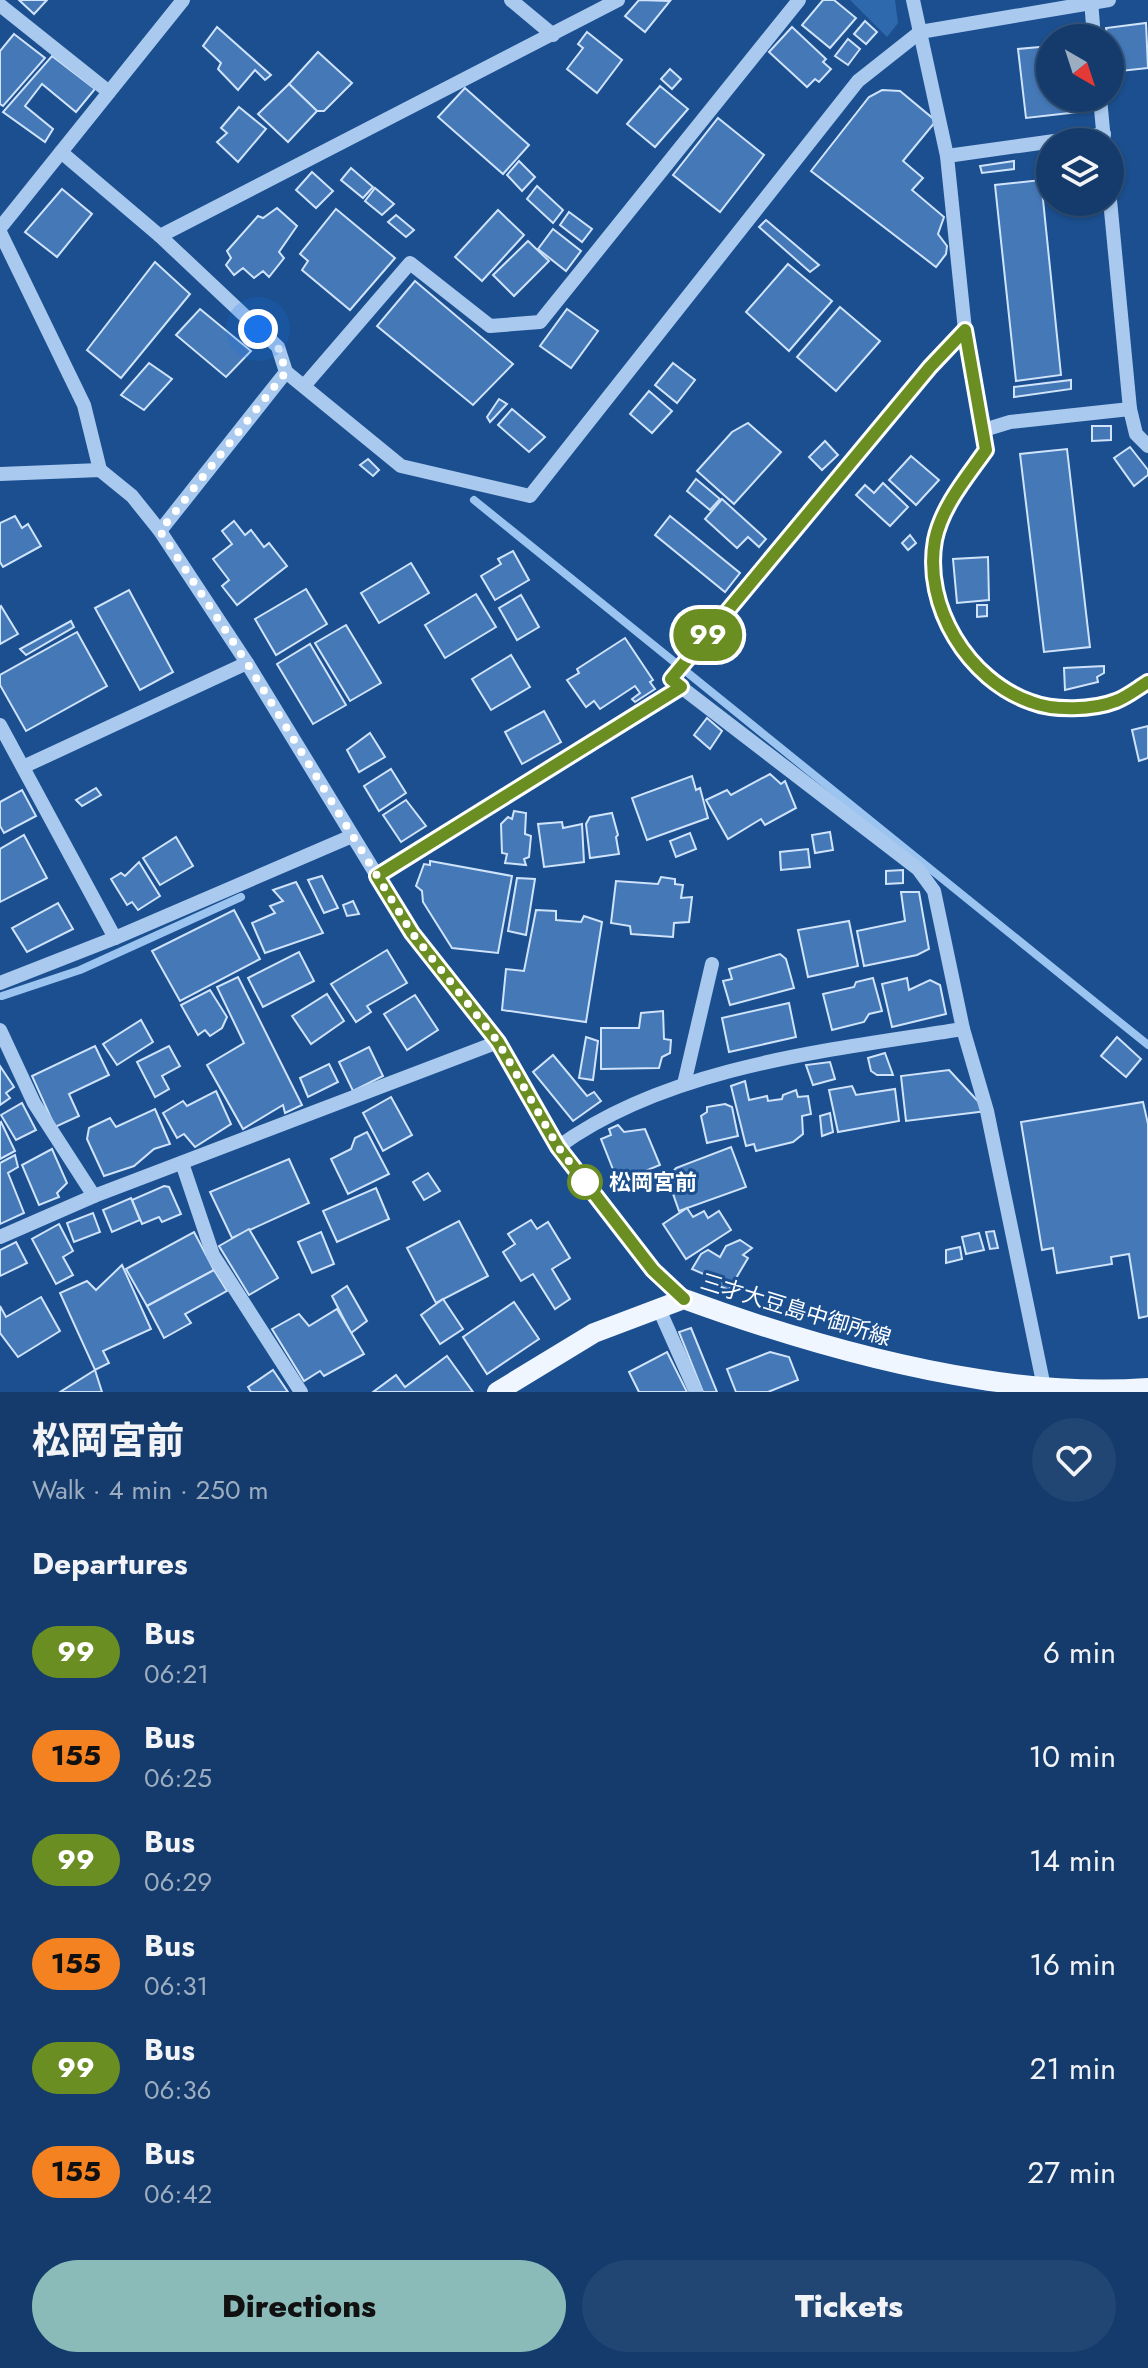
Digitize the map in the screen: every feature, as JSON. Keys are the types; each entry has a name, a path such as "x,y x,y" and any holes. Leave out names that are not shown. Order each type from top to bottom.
{"main road":[{"name":"三才大豆島中御所線","path":"497,1392 594,1333 684,1299 779,1334 903,1367 1045,1391 1148,1388"}],"street":[{"path":"183,0 0,230 84,405 100,470 132,496 160,531 247,663 412,933 498,1042 558,1147 653,1270 684,1299"},
{"path":"511,0 553,35"},
{"path":"160,236 618,0"},
{"path":"304,386 410,263 490,326 540,322 799,0"},
{"path":"913,0 947,156 965,330 986,450 949,504 935,541 942,615 965,654 991,678 1031,703 1075,708 1116,701 1148,682"},
{"path":"61,152 160,236 278,347 286,372 401,466 530,496 858,81 920,32 1109,0"},
{"path":"1091,2 1093,24"},
{"path":"0,5 109,92"},
{"path":"947,156 1036,146"},
{"path":"1112,216 1130,409 1136,434 1148,446"},
{"path":"965,330 930,367 671,679 918,869 934,891 963,1029 987,1111 1045,1391"},
{"path":"160,531 286,372"},
{"path":"984,430 1010,422 1130,409"},
{"path":"0,474 100,470"},
{"path":"25,766 247,663"},
{"path":"377,876 681,687"},
{"path":"0,725 25,766 115,938"},
{"path":"0,983 115,938 352,836"},
{"path":"684,1084 712,964"},
{"path":"558,1147 591,1123 684,1084 834,1049 963,1029"},
{"path":"0,1030 34,1103 94,1196"},
{"path":"0,1237 94,1196 498,1042"},
{"path":"182,1163 213,1255 301,1392"},
{"path":"659,1309 696,1392"}],"shaded area":[{"path":"850,0 895,0 898,23 887,37"}],"building":[{"path":"19,0 47,0 34,14"},
{"path":"639,0 670,1 645,32 625,16"},
{"path":"823,0 834,0 856,18 830,48 802,25"},
{"path":"865,21 877,32 866,44 854,34"},
{"path":"1146,23 1148,68 1124,71 1124,26"},
{"path":"217,27 271,75 265,80 255,70 238,90 218,69 221,63 203,46"},
{"path":"792,27 826,59 823,62 831,69 819,82 815,79 807,87 769,52"},
{"path":"587,32 622,60 597,93 567,69 583,48 578,44"},
{"path":"14,34 45,58 3,106 0,104 0,51"},
{"path":"848,39 860,49 848,65 835,56"},
{"path":"1036,47 1036,112 1078,112 1026,118 1018,49"},
{"path":"318,52 352,83 324,111 317,111 289,84"},
{"path":"52,56 95,89 76,112 42,84 25,106 53,129 45,142 3,112"},
{"path":"670,69 681,79 672,89 661,79"},
{"path":"289,84 317,111 288,142 258,114"},
{"path":"660,86 688,109 655,147 627,124"},
{"path":"465,88 529,145 503,174 438,117"},
{"path":"882,90 900,91 936,121 903,161 923,178 912,190 944,217 938,234 947,246 946,254 936,267 811,171 869,97"},
{"path":"239,107 266,129 238,162 217,142 227,133 221,128"},
{"path":"718,118 764,155 720,212 673,175"},
{"path":"519,161 535,177 522,191 507,175"},
{"path":"1014,161 1014,169 982,173 980,166"},
{"path":"351,168 373,187 363,198 341,180"},
{"path":"312,172 333,191 316,208 296,190"},
{"path":"1036,181 1036,216 1045,216 1061,375 1016,381 995,185"},
{"path":"537,186 563,210 553,223 527,199"},
{"path":"375,188 394,204 382,215 365,201"},
{"path":"62,189 92,214 57,257 25,232"},
{"path":"277,208 297,226 279,252 284,258 269,277 263,271 254,278 243,268 234,275 226,265 231,258 227,251 258,216 263,218"},
{"path":"336,209 395,258 350,310 302,270 308,261 300,254"},
{"path":"498,210 524,235 482,281 455,257"},
{"path":"569,212 592,229 582,242 560,225"},
{"path":"396,215 414,230 406,237 388,222"},
{"path":"766,220 819,265 810,272 759,227"},
{"path":"553,229 581,251 566,271 538,249"},
{"path":"528,241 549,261 514,296 493,275"},
{"path":"155,262 190,294 121,378 87,350"},
{"path":"788,264 832,301 789,351 746,312"},
{"path":"415,281 513,364 473,405 377,326"},
{"path":"840,307 880,341 836,391 797,357"},
{"path":"200,309 251,351 226,377 176,335"},
{"path":"567,309 598,331 571,368 540,346"},
{"path":"149,363 172,379 144,410 121,395"},
{"path":"673,363 695,380 677,403 655,385"},
{"path":"1071,380 1071,389 1014,397 1014,387"},
{"path":"649,391 672,411 652,433 630,414"},
{"path":"499,399 507,404 490,422 487,417"},
{"path":"512,409 545,437 529,452 498,425"},
{"path":"748,423 781,452 734,504 697,471 732,432"},
{"path":"1092,426 1111,426 1111,440 1092,441"},
{"path":"825,441 838,455 822,470 809,457"},
{"path":"1130,447 1148,470 1148,475 1134,486 1114,458"},
{"path":"1067,449 1090,647 1044,652 1020,454"},
{"path":"911,456 939,480 916,505 889,480"},
{"path":"368,459 379,470 373,476 360,465"},
{"path":"696,479 720,499 710,510 687,491"},
{"path":"883,483 908,507 890,526 856,495 865,485 874,493"},
{"path":"722,499 766,539 759,547 748,537 737,548 705,519"},
{"path":"15,516 22,528 28,524 41,546 3,567 0,562 0,523"},
{"path":"670,516 740,573 725,592 655,535"},
{"path":"234,521 245,535 251,530 264,547 269,543 287,566 237,605 222,586 229,580 213,559 232,544 222,531"},
{"path":"910,535 916,543 908,550 902,543"},
{"path":"513,551 529,580 495,600 481,576 501,564 498,559"},
{"path":"988,557 989,600 957,603 953,559"},
{"path":"411,563 429,593 379,623 361,593"},
{"path":"306,589 327,624 276,655 255,619"},
{"path":"129,590 173,672 140,690 95,608"},
{"path":"476,594 496,627 445,658 425,625"},
{"path":"521,595 539,627 517,640 499,608"},
{"path":"977,605 987,605 987,616 977,617"},
{"path":"0,607 18,634 0,644"},
{"path":"71,621 74,627 26,655 20,649"},
{"path":"346,625 381,683 350,701 315,643"},
{"path":"77,632 107,686 26,731 0,685 0,675"},
{"path":"625,638 653,680 650,682 655,689 635,702 632,699 640,693 635,686 600,709 594,701 586,707 567,680 579,673 577,669"},
{"path":"310,644 346,705 313,724 277,664"},
{"path":"511,655 530,687 491,710 472,679"},
{"path":"1104,666 1104,673 1097,677 1098,682 1065,690 1064,668"},
{"path":"544,711 561,742 522,764 505,732"},
{"path":"707,718 722,731 710,749 694,735"},
{"path":"1148,726 1148,758 1139,761 1132,730"},
{"path":"370,733 385,757 359,772 347,750"},
{"path":"391,769 406,793 379,811 364,786"},
{"path":"770,774 781,784 785,781 796,808 765,825 761,819 728,839 706,800 727,790 731,795"},
{"path":"692,776 696,790 700,788 708,818 647,840 632,798"},
{"path":"96,788 101,795 82,806 76,800"},
{"path":"22,790 36,816 4,833 0,826 0,802"},
{"path":"406,800 426,826 401,842 383,815"},
{"path":"514,811 526,813 525,834 531,836 529,857 524,859 526,865 505,863 507,854 502,853 501,824 508,817 512,819"},
{"path":"612,813 619,854 590,858 586,824 590,817"},
{"path":"562,822 563,828 582,824 584,862 544,867 538,824"},
{"path":"830,832 833,850 815,853 812,835"},
{"path":"690,833 696,849 676,857 670,841"},
{"path":"24,835 47,878 0,902 0,849"},
{"path":"176,837 193,866 160,885 143,858"},
{"path":"808,849 810,867 781,870 780,852"},
{"path":"430,861 512,876 498,953 452,948 423,902 422,891 416,886 424,864 430,865"},
{"path":"139,862 160,896 138,910 132,902 127,905 111,879 121,873 125,876"},
{"path":"903,870 903,883 886,884 886,871"},
{"path":"322,876 338,908 324,913 308,880"},
{"path":"661,877 675,879 675,884 683,885 681,898 692,897 689,922 674,923 673,937 631,934 630,926 611,923 616,881 658,884"},
{"path":"517,878 535,879 526,935 508,931"},
{"path":"296,882 323,933 265,953 252,923 275,913 270,906 283,901 273,890"},
{"path":"901,892 919,892 929,949 917,955 864,966 857,931 905,921"},
{"path":"353,901 359,914 347,916 343,905"},
{"path":"58,903 73,929 27,952 12,928"},
{"path":"234,910 260,959 180,1001 152,951"},
{"path":"536,910 556,911 556,920 581,922 584,916 602,922 586,1022 502,1010 506,969 524,971"},
{"path":"849,921 858,966 808,977 798,930"},
{"path":"387,950 407,983 367,1006 371,1012 356,1022 331,984"},
{"path":"299,952 314,981 263,1007 248,978"},
{"path":"780,954 786,959 794,988 730,1005 723,981 732,979 729,969"},
{"path":"238,977 302,1105 285,1113 283,1105 243,1129 207,1065 244,1043 217,987"},
{"path":"873,978 882,1011 869,1014 864,1022 832,1030 823,994 854,987 856,982"},
{"path":"907,978 909,990 930,980 940,985 946,1014 892,1027 882,984"},
{"path":"210,990 227,1017 222,1028 210,1036 205,1030 198,1035 181,1005"},
{"path":"327,994 344,1021 311,1044 292,1016"},
{"path":"415,995 438,1030 407,1050 384,1014"},
{"path":"789,1003 796,1037 729,1052 722,1018"},
{"path":"663,1011 664,1039 671,1040 670,1053 662,1057 659,1068 601,1069 601,1028 639,1028 641,1013"},
{"path":"141,1020 153,1042 117,1065 103,1044"},
{"path":"586,1037 598,1041 593,1080 579,1078"},
{"path":"1117,1037 1141,1059 1126,1077 1101,1056"},
{"path":"95,1046 109,1075 69,1094 79,1116 55,1127 32,1076"},
{"path":"169,1046 180,1066 162,1076 169,1089 155,1097 137,1062"},
{"path":"369,1047 383,1076 353,1091 339,1062"},
{"path":"885,1053 893,1075 877,1075 871,1071 868,1058"},
{"path":"553,1055 587,1096 594,1092 601,1101 573,1121 533,1072"},
{"path":"830,1062 835,1079 813,1085 806,1065"},
{"path":"329,1064 338,1082 308,1097 300,1078"},
{"path":"0,1066 14,1087 6,1093 10,1098 0,1105"},
{"path":"949,1070 987,1111 906,1121 901,1076"},
{"path":"745,1081 749,1100 767,1096 768,1101 782,1099 783,1095 796,1090 798,1097 808,1096 811,1114 802,1116 803,1134 793,1142 756,1151 754,1144 746,1146 731,1086"},
{"path":"852,1086 856,1095 895,1089 899,1121 838,1132 829,1090"},
{"path":"216,1091 231,1124 195,1147 184,1134 177,1138 163,1113 183,1101 187,1106"},
{"path":"391,1097 412,1135 383,1151 363,1113"},
{"path":"1143,1102 1148,1124 1148,1316 1139,1318 1129,1254 1111,1257 1112,1264 1057,1273 1053,1248 1042,1250 1021,1122"},
{"path":"22,1103 36,1130 16,1140 1,1115"},
{"path":"725,1104 732,1107 738,1136 707,1143 701,1116 707,1112 707,1107"},
{"path":"155,1109 170,1144 154,1149 134,1166 104,1176 87,1139 89,1128 110,1118 116,1127"},
{"path":"830,1113 833,1132 822,1136 820,1116"},
{"path":"0,1123 15,1151 0,1159"},
{"path":"618,1125 624,1132 645,1129 660,1165 618,1182 601,1139 611,1135 609,1129"},
{"path":"367,1132 389,1174 348,1194 331,1159 351,1149 355,1138"},
{"path":"731,1147 746,1187 679,1211 672,1191 677,1189 672,1173 676,1168"},
{"path":"52,1149 67,1183 57,1193 59,1197 39,1205 22,1165"},
{"path":"15,1155 18,1167 8,1173 24,1213 0,1224 0,1163"},
{"path":"289,1159 309,1203 232,1238 210,1192"},
{"path":"428,1173 440,1191 424,1200 413,1182"},
{"path":"164,1186 169,1187 181,1214 162,1222 159,1217 142,1224 132,1200"},
{"path":"376,1188 389,1219 337,1242 323,1211"},
{"path":"131,1198 140,1220 112,1232 103,1210"},
{"path":"687,1208 693,1217 704,1211 708,1218 719,1211 731,1230 686,1259 663,1224"},
{"path":"93,1213 100,1232 74,1242 67,1223"},
{"path":"531,1220 537,1229 548,1222 570,1258 552,1269 570,1299 555,1309 533,1274 521,1281 503,1252 515,1244 508,1234"},
{"path":"459,1221 488,1276 436,1303 407,1248"},
{"path":"59,1224 73,1251 63,1257 73,1275 56,1284 32,1239"},
{"path":"249,1229 278,1278 249,1295 219,1246"},
{"path":"994,1231 998,1248 990,1249 986,1232"},
{"path":"194,1232 214,1270 147,1306 126,1269"},
{"path":"321,1232 334,1264 312,1273 298,1242"},
{"path":"979,1233 984,1250 966,1254 962,1237"},
{"path":"740,1240 752,1248 743,1255 748,1258 729,1290 719,1286 722,1282 692,1269 701,1254 708,1250 720,1257 726,1246"},
{"path":"16,1242 27,1263 0,1276 0,1250"},
{"path":"960,1247 962,1259 946,1263 946,1250"},
{"path":"122,1265 151,1329 103,1351 109,1363 95,1370 60,1293 87,1281 96,1290"},
{"path":"214,1270 227,1291 185,1314 191,1323 164,1338 147,1306"},
{"path":"347,1286 367,1321 351,1333 332,1296"},
{"path":"41,1297 60,1331 18,1357 0,1333 0,1306 6,1317"},
{"path":"443,1299 463,1329 440,1344 421,1315"},
{"path":"514,1302 539,1339 487,1374 463,1337"},
{"path":"337,1309 364,1354 324,1376 320,1371 304,1381 272,1329 299,1314 309,1326"},
{"path":"691,1328 717,1392 703,1392 679,1332"},
{"path":"667,1352 687,1392 639,1392 629,1372"},
{"path":"770,1352 789,1357 798,1380 768,1392 736,1392 727,1369"},
{"path":"447,1356 473,1392 373,1392 396,1375 405,1387"},
{"path":"95,1370 102,1392 60,1392"},
{"path":"273,1370 288,1392 251,1392 248,1387"}],"waterway":[{"path":"474,500 1148,1045"},
{"path":"2,996 80,970 241,897"}],"bus line":[{"name":"99","path":"684,1299 653,1270 558,1147 498,1042 412,933 377,876 681,687 671,679 930,367 965,330 986,450 949,504 935,541 942,615 965,654 991,678 1031,703 1075,708 1116,701 1148,682"}],"place":[{"name":"松岡宮前","path":"585,1182"}],"route":[{"path":"258,329 278,347 286,372 160,531 247,663 412,933 498,1042 558,1147 585,1182"}]}
